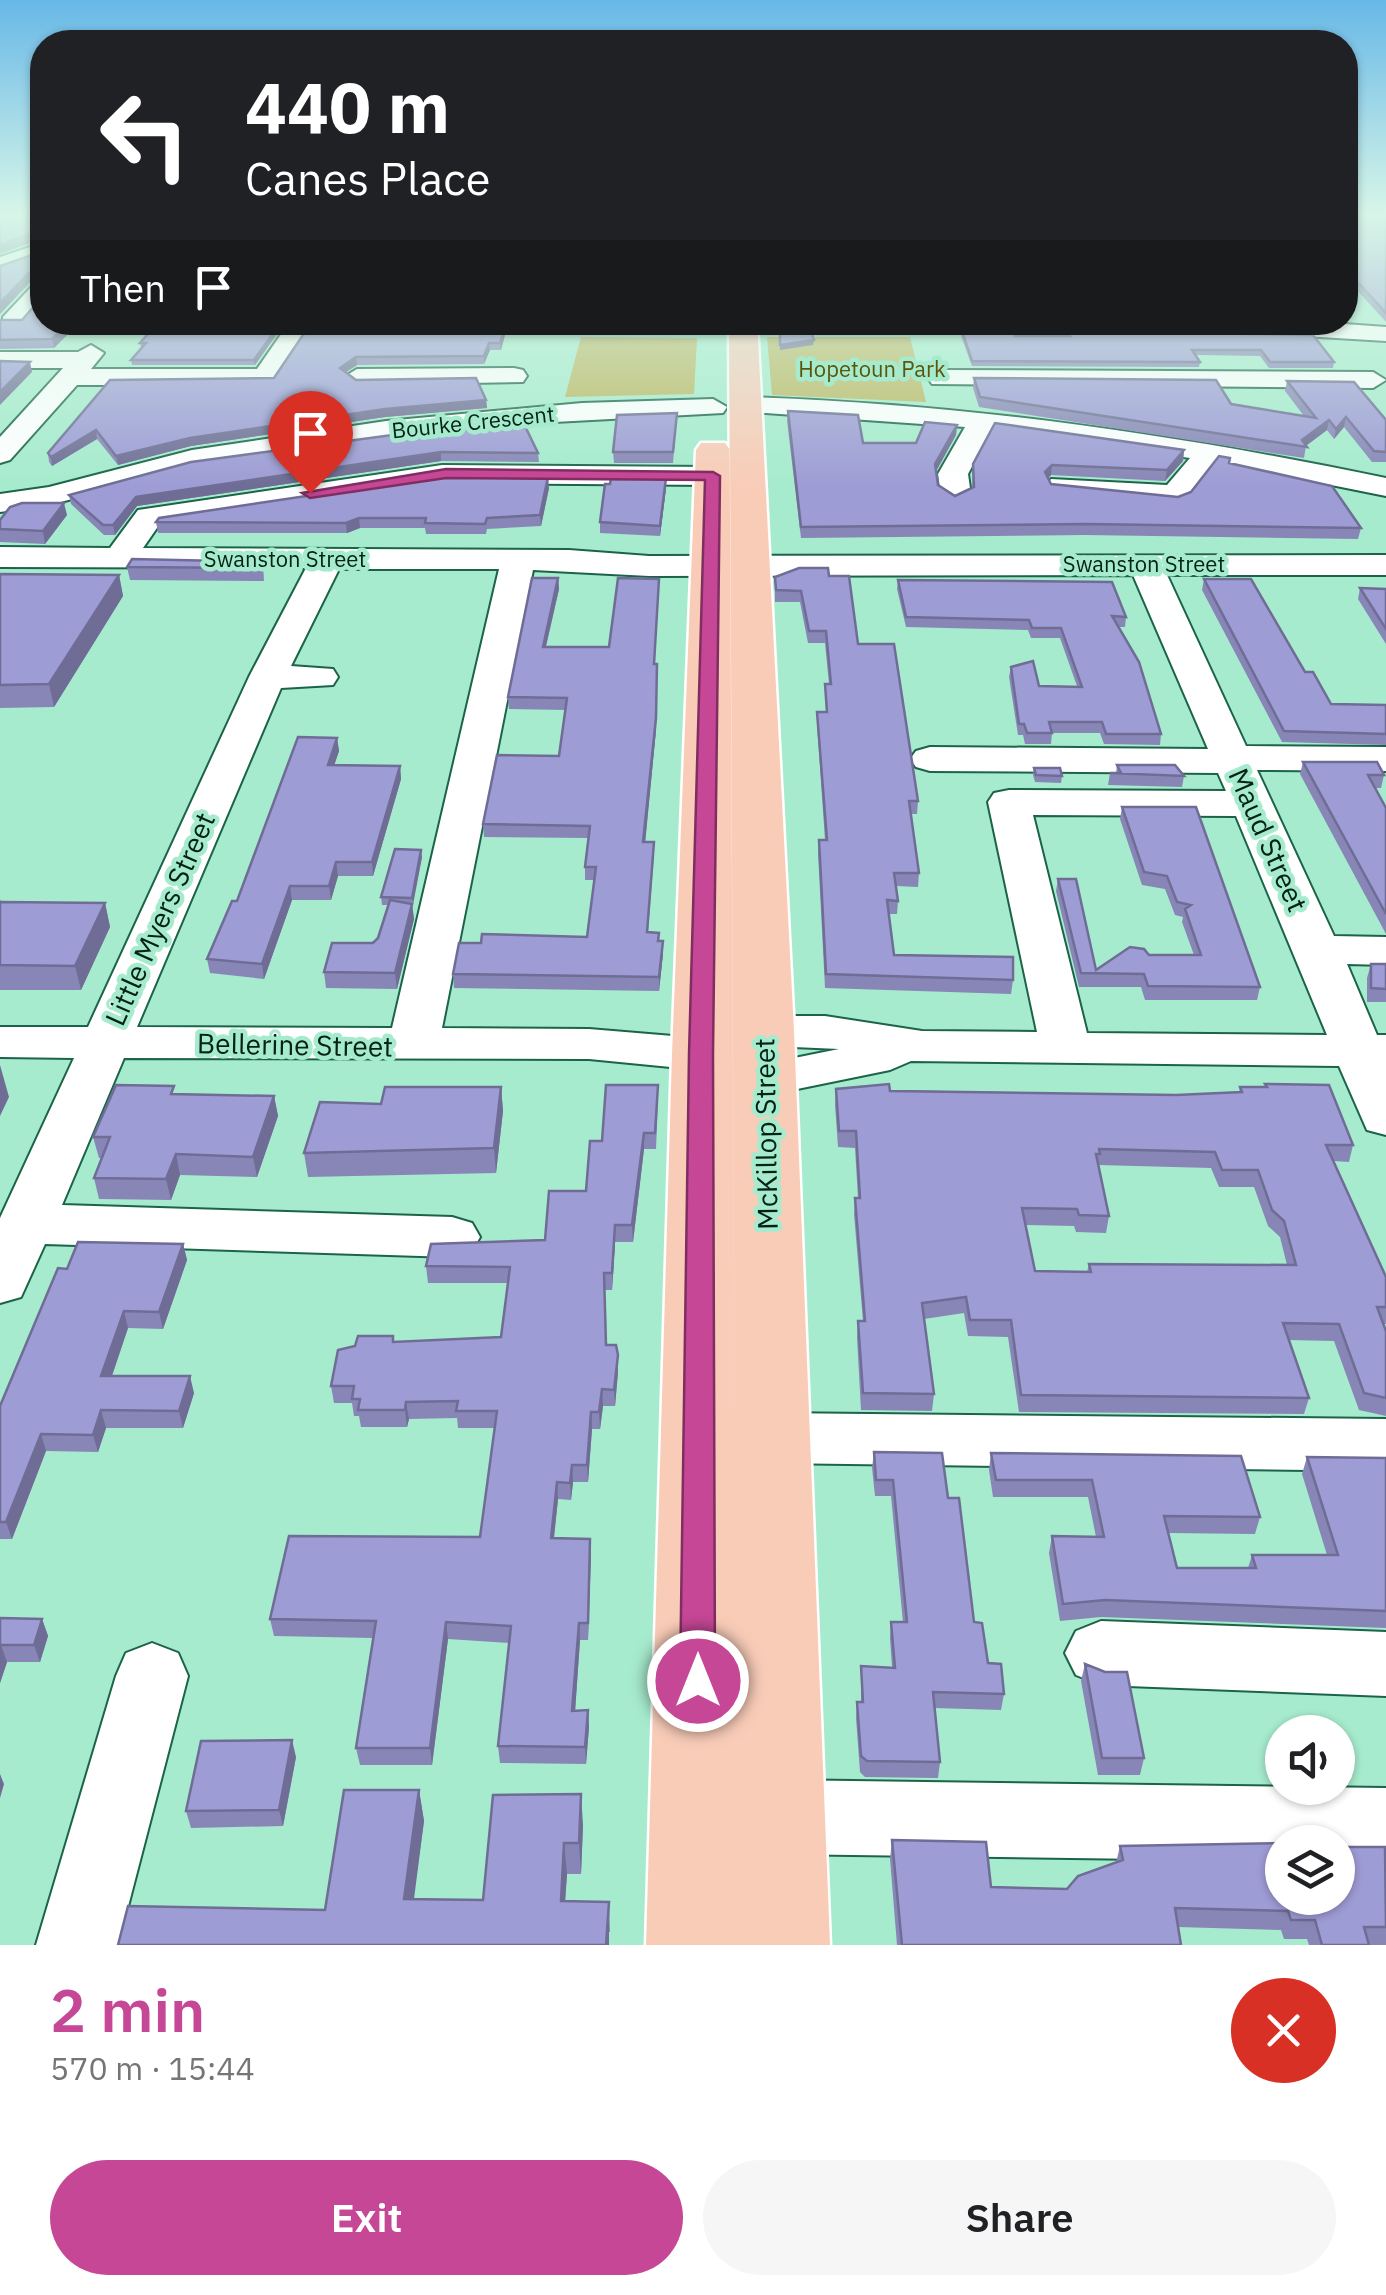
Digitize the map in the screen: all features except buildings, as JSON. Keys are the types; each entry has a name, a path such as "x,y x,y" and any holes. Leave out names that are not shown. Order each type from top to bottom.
{"highway":[{"name":"McKillop Street","path":"694,1945 733,1048 727,410 730,335"},
{"name":"McKillop Street","path":"727,410 713,476 731,560"},
{"name":"McKillop Street","path":"733,1048 772,1438 782,1945"}],"street":[{"path":"6,322 25,305"},
{"path":"1358,324 1386,322"},
{"path":"1358,329 1386,334"},
{"path":"0,454 109,335"},
{"path":"0,360 77,368 265,377 293,335"},
{"path":"508,412 525,335"},
{"path":"928,335 952,415"},
{"path":"1346,335 1383,386"},
{"path":"357,377 514,376"},
{"path":"941,378 1383,386"},
{"path":"1292,402 1383,386"},
{"name":"Bourke Crescent","path":"0,484 48,483 218,446 508,412 766,413 841,409 984,418 1211,450 1386,487"},
{"path":"956,495 953,474 984,418"},
{"path":"418,422 449,474"},
{"name":"Bourke Crescent","path":"0,503 192,459 418,422"},
{"path":"1062,485 1175,495 1211,450"},
{"path":"119,558 151,517 449,474 713,476"},
{"name":"Swanston Street","path":"0,557 1386,566"},
{"name":"Little Myers Street","path":"0,1282 267,677 326,559"},
{"path":"412,1046 518,560"},
{"name":"Maud Street","path":"1145,564 1317,950 1372,1051 1386,1118"},
{"path":"267,677 320,678"},
{"path":"930,759 1386,760"},
{"path":"1066,1050 1010,802 1252,804"},
{"path":"1317,950 1386,951"},
{"name":"Bellerine Street","path":"0,1042 1372,1051"},
{"path":"26,1224 452,1237"},
{"path":"772,1438 1386,1445"},
{"path":"1101,1653 1386,1664"},
{"path":"77,1945 152,1676"},
{"path":"778,1818 1386,1825"}],"green space":[{"path":"581,337 697,338 694,394 565,397"},
{"name":"Hopetoun Park","path":"767,337 910,337 926,402 772,395"}],"route":[{"path":"310,493 446,474 713,476 701,1054 698,1681"}]}
